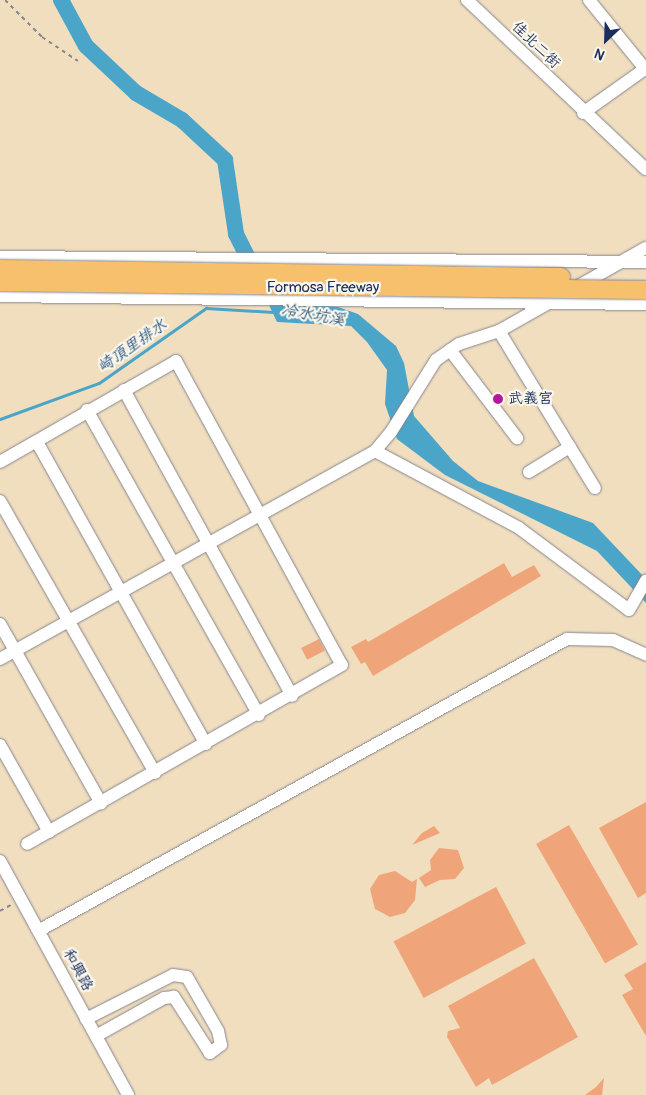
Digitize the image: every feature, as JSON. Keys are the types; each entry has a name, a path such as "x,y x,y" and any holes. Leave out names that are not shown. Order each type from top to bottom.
{"highway":[{"name":"Formosa Freeway","path":"0,270 646,279"},
{"name":"Formosa Freeway","path":"0,282 646,290"}],"street":[{"name":"佳北二街","path":"467,0 583,113 646,169"},
{"path":"583,113 646,69 589,0"},
{"path":"0,659 374,451 391,432 413,397 425,372 450,350 499,331 646,248"},
{"path":"0,257 646,262"},
{"path":"104,258 106,298"},
{"path":"304,259 306,300"},
{"path":"511,260 512,302"},
{"path":"0,296 646,304"},
{"path":"499,331 595,488"},
{"path":"450,350 517,438"},
{"path":"0,462 38,442 87,410 176,361 262,514 342,665 259,715 27,844"},
{"path":"124,390 292,696"},
{"path":"87,410 175,562 259,715"},
{"path":"38,442 120,593 206,744"},
{"path":"529,472 570,447"},
{"path":"374,451 519,528 629,610 646,580"},
{"path":"0,501 70,620 155,773"},
{"path":"0,624 101,803"},
{"path":"38,930 567,639 613,640 646,655"},
{"path":"0,745 49,832"},
{"name":"和興路","path":"0,861 128,1095"},
{"path":"86,1019 173,975 187,977 218,1031 221,1045 210,1053 203,1046 185,1008 174,997 164,998 96,1036"}],"path":[{"path":"5,0 42,37 78,61"},
{"path":"0,911 12,905"}],"water":[{"path":"281,302 338,307 358,314 396,346 404,363 414,416 453,461 478,481 593,523 646,579 646,603 597,551 445,475 397,439 385,404 387,370 367,342 351,326 277,322 268,303"}],"building":[{"path":"504,563 512,577 534,565 541,576 373,676 365,662 361,664 351,647 366,639 368,642"},
{"path":"319,639 325,651 307,660 301,648"},
{"path":"646,802 646,893 638,898 599,828"},
{"path":"569,825 638,945 605,964 536,844"},
{"path":"434,826 440,833 412,845 422,833"},
{"path":"439,848 458,850 464,868 455,879 440,880 425,887 419,878 431,870 430,860"},
{"path":"395,871 412,882 417,879 415,900 405,913 390,917 375,909 370,889 379,875"},
{"path":"496,887 526,944 424,998 394,941"},
{"path":"534,958 578,1037 492,1085 489,1078 476,1087 447,1037 448,1031 460,1028 448,1006"},
{"path":"646,962 646,1036 622,995 633,989 624,975"},
{"path":"604,1078 602,1095 585,1095 596,1087"}],"waterway":[{"name":"冷水坑溪","path":"61,0 86,46 136,93 182,120 225,160 236,234 255,272"},
{"name":"崎頂里排水","path":"0,419 99,383 206,308 273,312"}],"place":[{"name":"武義宮","path":"498,399"}]}
